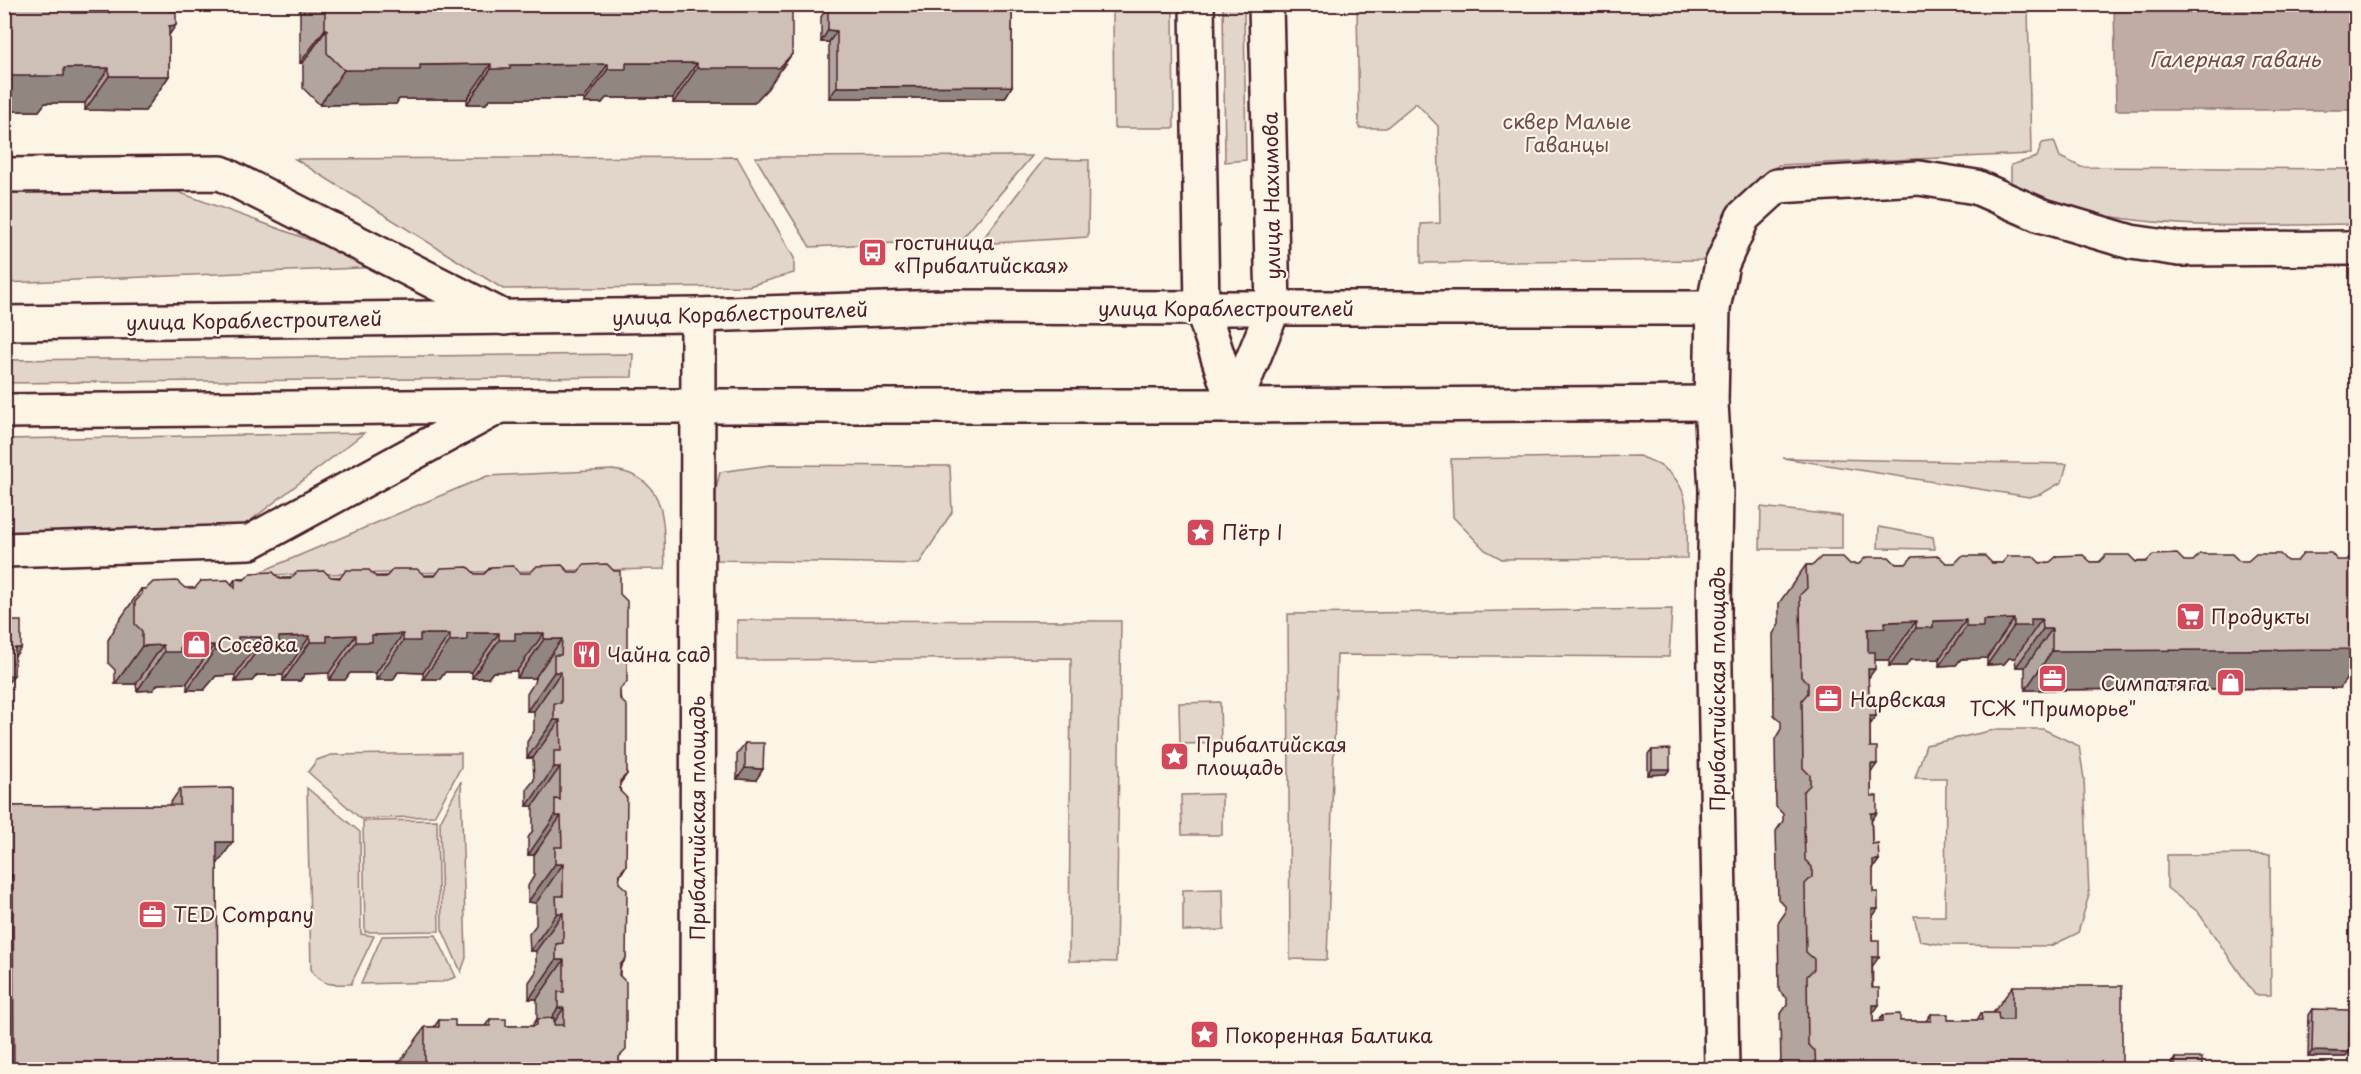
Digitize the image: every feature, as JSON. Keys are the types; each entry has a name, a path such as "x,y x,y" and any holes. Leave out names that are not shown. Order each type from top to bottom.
{"street":[{"path":"1197,4 1202,308 1234,406"},
{"name":"улица Нахимова","path":"1234,406 1273,309 1266,4"},
{"path":"4,175 221,172 505,318"},
{"path":"1713,308 1722,264 1743,217 1777,186 1919,178 1976,187 2040,215 2131,242 2179,249 2356,248"},
{"name":"улица Кораблестроителей","path":"4,323 698,315 944,307 1713,308"},
{"name":"Прибалтийская площадь","path":"1713,308 1711,402 1716,490 1714,613 1722,1067"},
{"name":"Прибалтийская площадь","path":"697,1070 698,315"},
{"path":"4,411 500,406 1234,406 1711,402"},
{"path":"4,550 250,542 500,406"}],"green space":[{"path":"1223,5 1244,5 1246,160 1225,162"},
{"name":"сквер Малые Гаванцы","path":"1357,5 2028,5 2031,154 1779,165 1760,177 1751,187 1707,260 1421,263 1421,224 1440,223 1438,126 1416,103 1386,128 1359,128"},
{"path":"1113,12 1173,12 1174,128 1114,128"},
{"path":"2054,141 2060,157 2081,167 2356,169 2356,224 2246,226 2173,224 2101,215 2066,207 2030,196 2011,186 2011,165 2037,157 2042,143"},
{"path":"1032,156 961,240 810,247 755,157"},
{"path":"737,157 794,258 794,273 749,286 503,289 295,159"},
{"path":"1044,159 1089,160 1088,237 979,244"},
{"path":"4,191 178,192 384,267 5,283"},
{"path":"633,354 632,377 4,383 5,360"},
{"path":"364,433 241,528 5,532 4,439"},
{"path":"1639,456 1670,473 1679,484 1687,509 1687,558 1502,559 1485,550 1453,517 1451,459"},
{"path":"1783,458 2067,464 2062,482 2041,494 2029,497"},
{"path":"770,465 950,466 952,512 919,564 715,560 714,497 720,472"},
{"path":"613,470 632,474 645,482 654,493 663,520 665,569 253,575 487,476"},
{"path":"1761,507 1842,516 1842,549 1760,549"},
{"path":"1879,527 1933,537 1935,549 1878,548"},
{"path":"1672,609 1669,657 1337,655 1327,960 1290,959 1288,614"},
{"path":"737,620 1121,621 1116,962 1069,961 1071,658 737,660"},
{"path":"1220,702 1221,743 1180,744 1179,703"},
{"path":"1999,729 2043,729 2079,746 2084,779 2089,895 2078,933 2051,946 1943,945 1920,941 1914,916 1945,916 1946,778 1915,778 1926,745"},
{"path":"461,753 461,767 434,816 361,819 308,772 317,760 331,755"},
{"path":"461,781 466,958 461,972 442,929 440,822"},
{"path":"307,788 360,832 361,934 374,936 351,984 328,983 318,979 311,969"},
{"path":"1222,794 1222,835 1182,835 1181,795"},
{"path":"437,820 439,931 365,932 363,821"},
{"path":"2270,854 2271,995 2255,995 2198,912 2167,888 2167,855"},
{"path":"1223,889 1224,930 1183,931 1183,890"},
{"path":"436,935 456,977 442,982 361,984 382,936"}],"water":[{"name":"Галерная гавань","path":"2114,5 2356,5 2356,110 2116,110"}],"building":[{"path":"53,4 53,8 72,8 72,13 109,13 109,4 169,4 169,11 176,11 176,25 169,26 169,76 109,76 109,68 64,68 64,76 4,76 4,5"},
{"path":"325,4 792,4 792,54 779,68 697,68 697,63 626,63 626,69 608,69 608,64 510,65 510,69 491,69 491,64 420,65 420,70 344,70 327,53"},
{"path":"862,4 1012,4 1012,86 837,87 837,31 828,30 828,6 862,6"},
{"path":"2304,553 2331,553 2337,560 2347,560 2353,553 2356,553 2356,649 2052,651 2052,629 2043,629 2042,619 2031,619 2031,626 2014,626 2014,619 1983,620 1983,627 1966,627 1966,620 1933,621 1933,628 1916,628 1916,621 1885,622 1885,628 1868,629 1868,652 1875,652 1875,669 1868,669 1869,699 1875,699 1876,716 1870,716 1870,747 1877,747 1877,764 1871,764 1871,796 1877,796 1877,813 1871,813 1872,844 1878,843 1879,860 1873,860 1873,892 1878,892 1878,909 1872,909 1872,940 1879,940 1879,957 1872,957 1872,988 1879,988 1879,1005 1873,1005 1873,1022 1883,1021 1883,1015 1900,1014 1900,1021 1931,1021 1931,1014 1948,1014 1948,1020 1982,1020 1981,1013 1998,1013 1999,1020 2013,1020 2013,986 2122,986 2122,1070 1816,1070 1815,1051 1808,1044 1807,976 1814,969 1814,959 1806,952 1805,884 1812,877 1812,867 1805,860 1803,792 1810,785 1810,775 1803,768 1802,700 1808,693 1808,683 1801,677 1800,595 1807,588 1806,565 1813,565 1821,557 1843,557 1850,564 1859,564 1866,557 1889,557 1896,564 1906,564 1912,557 1939,556 1946,563 1955,563 1962,556 1985,556 1992,563 2002,563 2008,556 2033,556 2040,563 2050,562 2057,556 2083,555 2091,562 2099,562 2106,555 2129,555 2136,562 2146,562 2153,555 2177,554 2184,561 2193,561 2200,554 2232,554 2239,561 2248,561 2256,554 2280,554 2287,561 2297,561"},
{"path":"607,564 614,571 620,571 620,594 627,601 627,682 620,689 620,699 627,706 627,774 620,781 620,791 627,798 626,866 620,873 619,883 627,890 626,958 620,965 619,975 626,982 626,1050 619,1057 619,1070 343,1070 343,1062 425,1061 425,1027 439,1027 439,1020 455,1020 455,1026 490,1026 490,1019 506,1019 506,1026 534,1026 537,1025 537,1019 554,1018 554,1025 564,1025 564,1008 558,1008 558,992 564,992 564,960 556,960 556,944 563,943 563,913 557,913 556,896 563,896 563,864 555,864 555,847 562,847 561,816 555,816 555,799 560,800 560,767 554,767 554,751 561,751 560,720 554,720 554,703 561,703 561,672 554,672 554,655 561,655 562,639 544,639 544,633 515,633 515,640 499,640 499,633 467,633 467,640 450,641 450,634 420,634 420,641 403,641 403,634 372,635 372,642 356,642 356,635 327,636 327,642 310,642 310,636 279,637 279,643 262,643 262,637 238,637 238,644 231,644 231,651 214,651 214,645 180,645 180,652 164,652 163,645 142,646 142,631 135,624 135,602 142,594 141,589 146,589 153,582 177,581 185,588 195,588 201,581 228,580 235,588 235,579 244,580 251,573 273,572 280,579 290,579 297,572 324,571 331,577 340,578 346,570 369,570 376,577 386,577 393,569 417,569 425,576 435,576 441,568 468,567 475,574 484,574 491,567 513,566 520,573 530,573 537,566 562,565 569,572 578,572 584,565"},
{"path":"4,621 21,621 21,648 15,648 14,675 4,676"},
{"path":"745,743 764,743 763,769 745,768"},
{"path":"1670,749 1670,769 1652,769 1652,750"},
{"path":"233,788 233,842 217,842 218,1070 4,1070 4,1068 14,1068 13,875 4,875 4,806 180,805 180,789"},
{"path":"2313,1009 2350,1010 2349,1052 2312,1051"},
{"path":"2175,1058 2202,1058 2202,1070 2175,1070"}],"place":[{"name":"гостиница «Прибалтийская»","path":"873,253"},
{"name":"Пётр I","path":"1201,532"},
{"name":"Продукты","path":"2190,616"},
{"name":"Соседка","path":"196,644"},
{"name":"Чайна сад","path":"586,654"},
{"name":"ТСЖ \"Приморье\"","path":"2053,678"},
{"name":"Симпатяга","path":"2230,683"},
{"name":"Нарвская","path":"1829,699"},
{"name":"Прибалтийская площадь","path":"1175,756"},
{"name":"TED Company","path":"152,914"},
{"name":"Покоренная Балтика","path":"1204,1035"}]}
